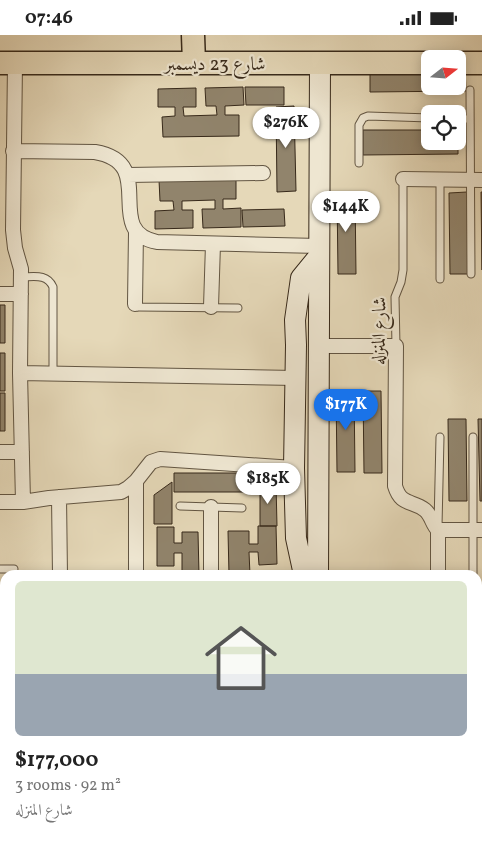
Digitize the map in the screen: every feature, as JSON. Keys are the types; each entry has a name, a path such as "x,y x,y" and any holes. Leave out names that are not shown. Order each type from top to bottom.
{"main road":[{"path":"193,35 194,63"},
{"name":"شارع 23 ديسمبر","path":"7,63 421,63"},
{"path":"466,63 482,63"}],"street":[{"path":"7,63 13,151 7,230 21,269 20,373 23,502"},
{"path":"318,570 320,63"},
{"path":"13,151 106,154 122,166 128,175 130,214 136,232 135,304"},
{"path":"128,175 263,173"},
{"name":"شارع المنزله","path":"403,179 476,180"},
{"path":"136,232 143,238 157,243 213,244 319,251"},
{"path":"211,307 213,244"},
{"path":"303,570 296,538 294,468 295,320 301,278 319,251"},
{"path":"0,294 21,294"},
{"path":"318,346 396,346"},
{"name":"شارع المنزله","path":"396,346 395,486 401,498 430,515 438,530"},
{"path":"20,373 295,378"},
{"path":"0,451 22,452"},
{"path":"0,502 23,502 121,492 136,481 151,462 160,459 294,468"},
{"path":"136,481 136,570"},
{"path":"59,497 60,570"},
{"path":"211,507 211,570"},
{"path":"438,570 438,530 477,530"}],"lane":[{"path":"470,90 470,119 476,180 471,275"},
{"path":"359,163 359,125 363,118 368,116 421,118"},
{"name":"شارع المنزله","path":"396,346 395,297 403,270 403,179"},
{"path":"440,179 440,279"},
{"path":"21,277 46,278 53,287 53,373"},
{"path":"135,304 138,307 238,308"},
{"path":"438,530 440,437"},
{"path":"473,437 477,530 473,570"},
{"path":"180,506 242,508"},
{"path":"0,569 14,569"}],"building":[{"path":"370,67 421,67 421,91 370,92"},
{"path":"243,87 244,105 225,106 225,115 239,115 239,136 163,137 162,117 175,116 175,107 158,107 158,89 196,88 196,107 183,107 184,116 217,115 216,106 206,106 205,88"},
{"path":"245,87 284,87 284,105 246,105"},
{"path":"294,106 296,191 277,192 276,107"},
{"path":"363,130 421,130 421,150 458,150 458,154 363,155"},
{"path":"236,178 236,199 223,199 223,209 241,208 241,227 203,228 202,209 215,209 215,200 182,201 182,210 193,210 193,228 155,229 155,211 174,210 173,201 160,201 159,180"},
{"path":"337,192 355,192 356,274 338,274"},
{"path":"467,192 468,274 450,274 449,193"},
{"path":"481,192 482,192 482,270"},
{"path":"284,209 285,226 243,227 242,210"},
{"path":"0,305 5,305 5,343 0,343"},
{"path":"0,353 5,353 5,391 0,391"},
{"path":"336,390 354,390 355,472 337,472"},
{"path":"363,391 381,391 382,473 364,473"},
{"path":"0,393 5,393 5,431 0,431"},
{"path":"448,419 466,419 467,501 449,501"},
{"path":"478,419 482,419 482,501 480,501"},
{"path":"174,473 259,473 259,492 174,492"},
{"path":"172,482 172,524 154,524 154,495"},
{"path":"260,484 276,484 277,526 260,526"},
{"path":"258,526 276,526 277,564 259,565 258,552 249,552 250,570 229,570 228,531 249,531 249,544 258,544"},
{"path":"157,527 174,527 174,543 182,543 182,532 198,532 199,570 182,570 182,553 174,553 174,566 157,566"}]}
